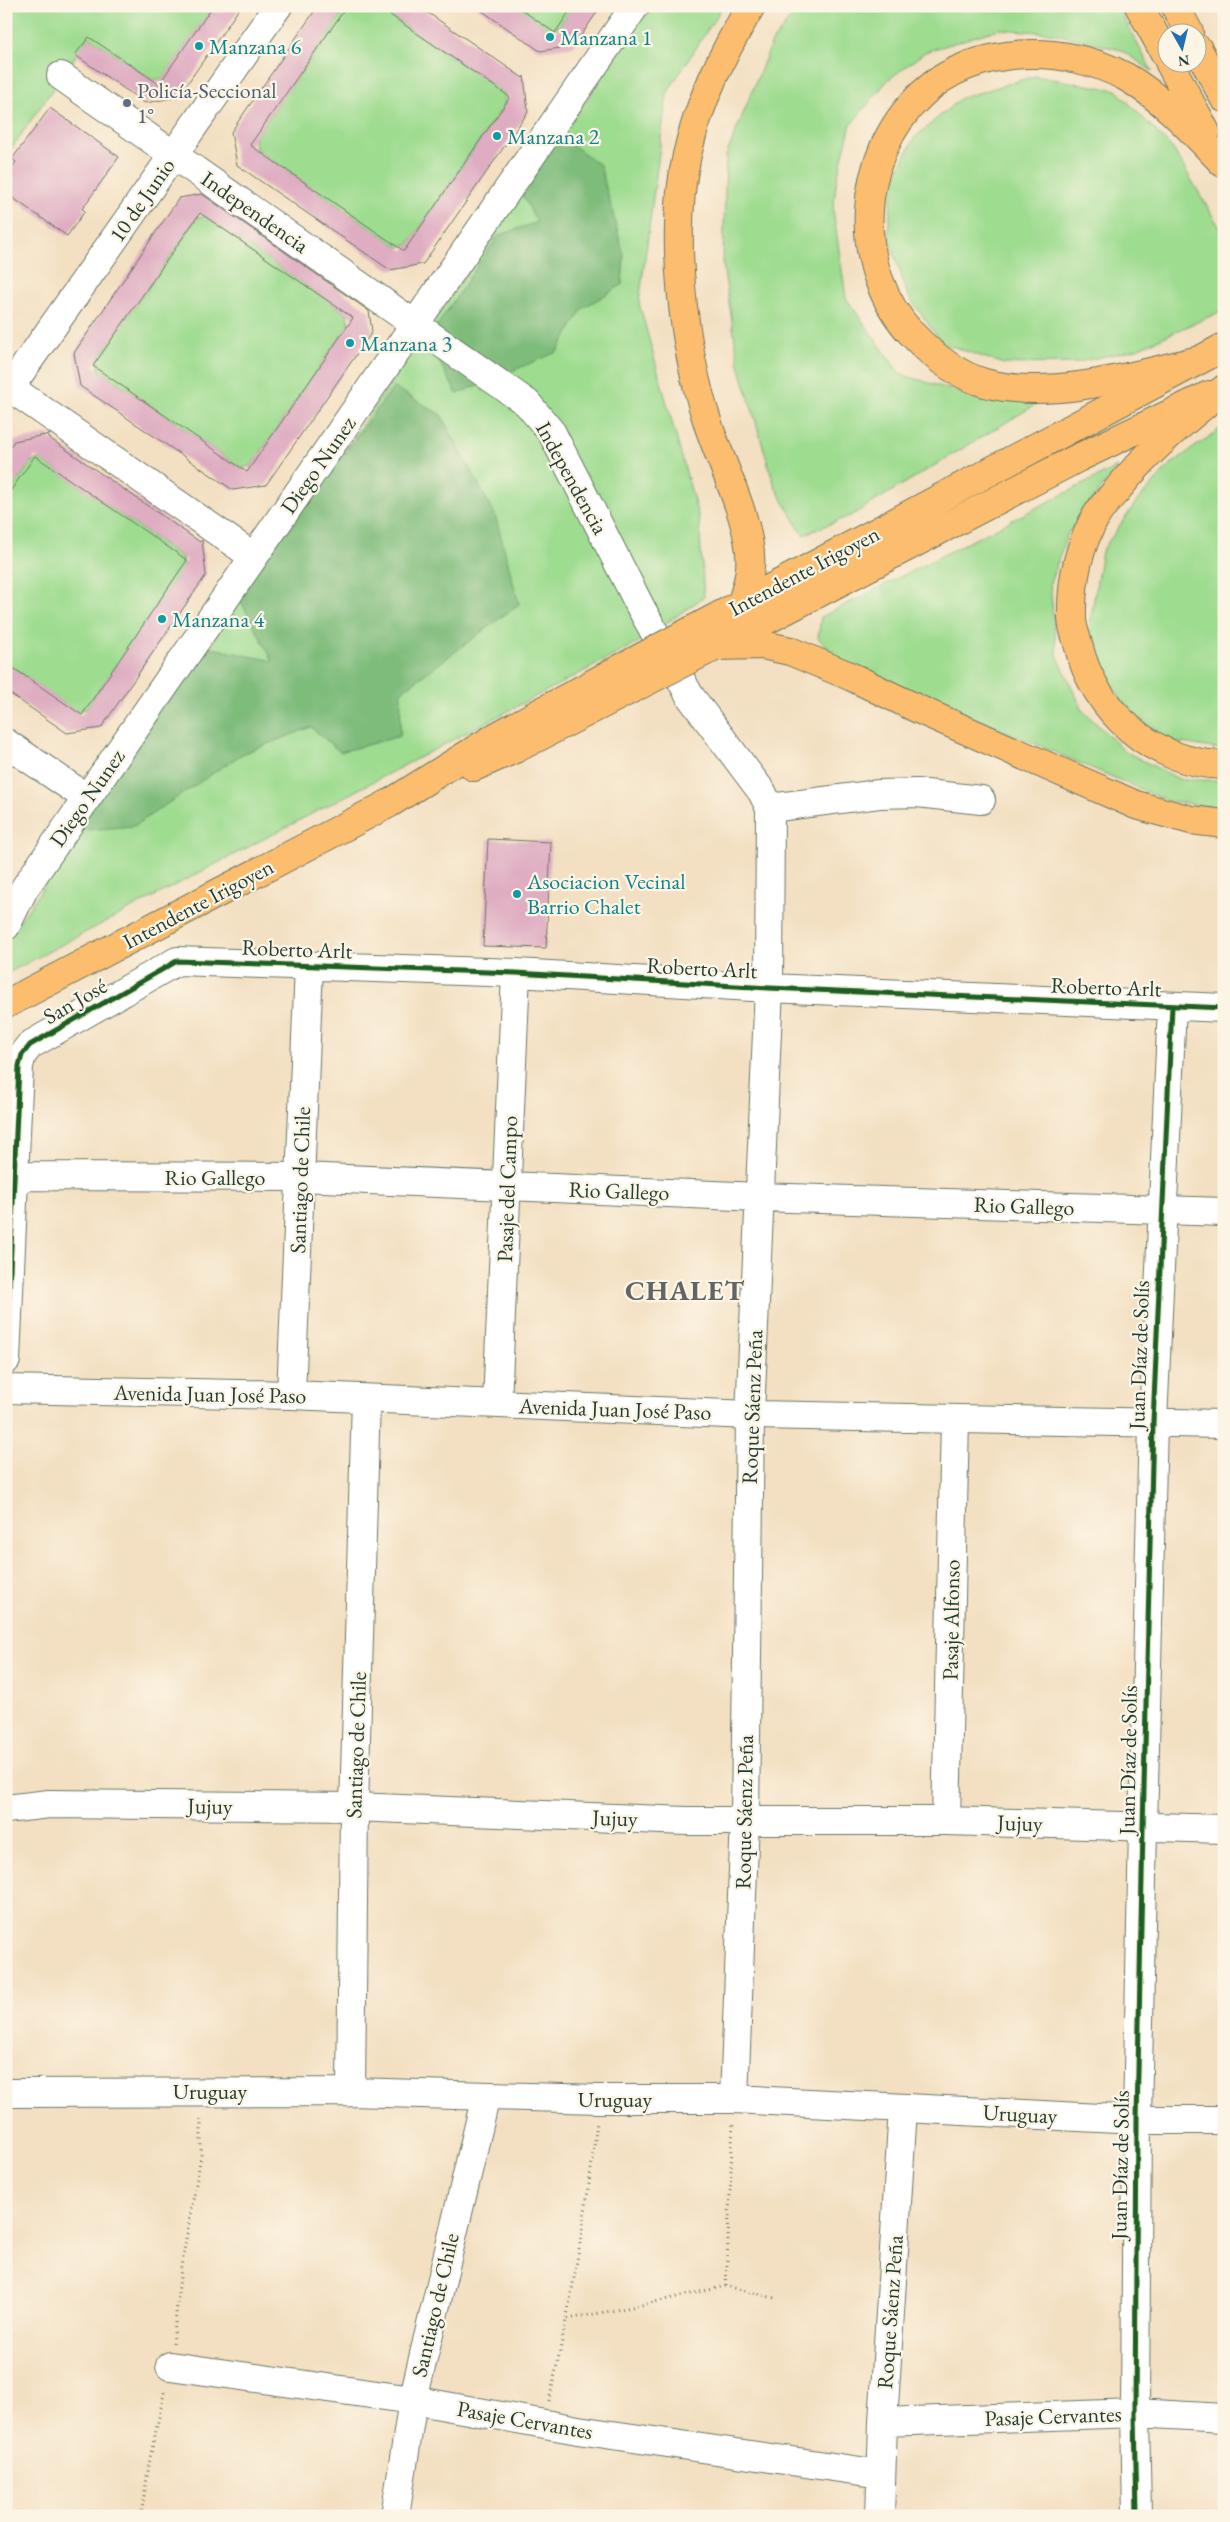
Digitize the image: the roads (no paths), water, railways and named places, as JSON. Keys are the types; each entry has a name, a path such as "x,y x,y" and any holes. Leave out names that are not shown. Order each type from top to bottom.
{"main road":[{"path":"741,604 747,586 750,566 748,540 708,423 692,358 683,300 680,242 681,196 686,155 698,115 730,41 751,6"},
{"path":"1140,6 1158,40"},
{"path":"1175,6 1184,22"},
{"path":"1199,360 1131,376 1057,389 986,384 962,374 940,361 920,343 904,326 885,296 871,254 868,218 872,182 880,152 896,124 922,94 947,76 976,62 1022,53 1075,57 1126,77 1172,110 1223,164"},
{"path":"1208,68 1224,98"},
{"path":"1174,72 1223,164"},
{"name":"Intendente Irigoyen","path":"706,642 741,604 893,525 1048,439 1224,347"},
{"path":"1224,388 1168,434 1148,454 1096,515 1082,546 1073,575 1072,620 1083,664 1103,702 1129,730 1160,750 1207,765 1224,765"},
{"name":"Intendente Irigoyen","path":"6,1004 390,804 497,736 706,642 1224,388"},
{"path":"706,642 763,645 790,651 852,676 920,710 1136,805 1191,820 1224,824"}],"street":[{"name":"10 de Junio","path":"8,389 278,6"},
{"name":"Diego Nunez","path":"6,926 24,889 635,6"},
{"name":"Independencia","path":"61,76 527,403 552,433 641,608 690,696 762,792 770,808"},
{"path":"8,389 254,557"},
{"path":"6,743 87,798"},
{"path":"770,808 879,794 917,792 981,800"},
{"name":"Roque Sáenz Peña","path":"734,2099 745,1819 750,1415 769,988 770,808"},
{"name":"Roberto Arlt","path":"177,961 516,973 769,988 1224,1008"},
{"name":"San José","path":"6,1360 19,1066 30,1045 177,961"},
{"name":"Santiago de Chile","path":"291,1395 309,966"},
{"name":"Pasaje del Campo","path":"497,1404 516,973"},
{"name":"Juan Díaz de Solís","path":"1137,2516 1135,2413 1137,2120 1143,1828 1153,1422 1161,1210 1172,1006"},
{"name":"Rio Gallego","path":"15,1176 301,1177 759,1197 1224,1212"},
{"name":"Avenida Juan José Paso","path":"6,1390 291,1395 750,1415 1224,1424"},
{"name":"Santiago de Chile","path":"352,2092 354,1807 366,1399"},
{"name":"Pasaje Alfonso","path":"946,1821 955,1420"},
{"name":"Jujuy","path":"6,1809 48,1804 354,1807 686,1821 745,1819 946,1821 1224,1829"},
{"name":"Uruguay","path":"6,2093 352,2092 600,2099 734,2099 1137,2120 1224,2120"},
{"name":"Santiago de Chile","path":"395,2516 413,2400 486,2096"},
{"name":"Roque Sáenz Peña","path":"880,2516 883,2422 903,2109"},
{"name":"Pasaje Cervantes","path":"170,2366 413,2400 544,2424 881,2474"},
{"name":"Pasaje Cervantes","path":"883,2422 1135,2413 1224,2418"}],"place":[{"name":"Manzana 1","path":"550,37"},
{"name":"Manzana 6","path":"199,46"},
{"name":"Policía-Seccional 1°","path":"127,103"},
{"name":"Manzana 2","path":"497,136"},
{"name":"Manzana 3","path":"350,343"},
{"name":"Manzana 4","path":"162,619"},
{"name":"Asociacion Vecinal Barrio Chalet","path":"517,894"}],"district":[{"name":"CHALET","path":"685,1290"}]}
